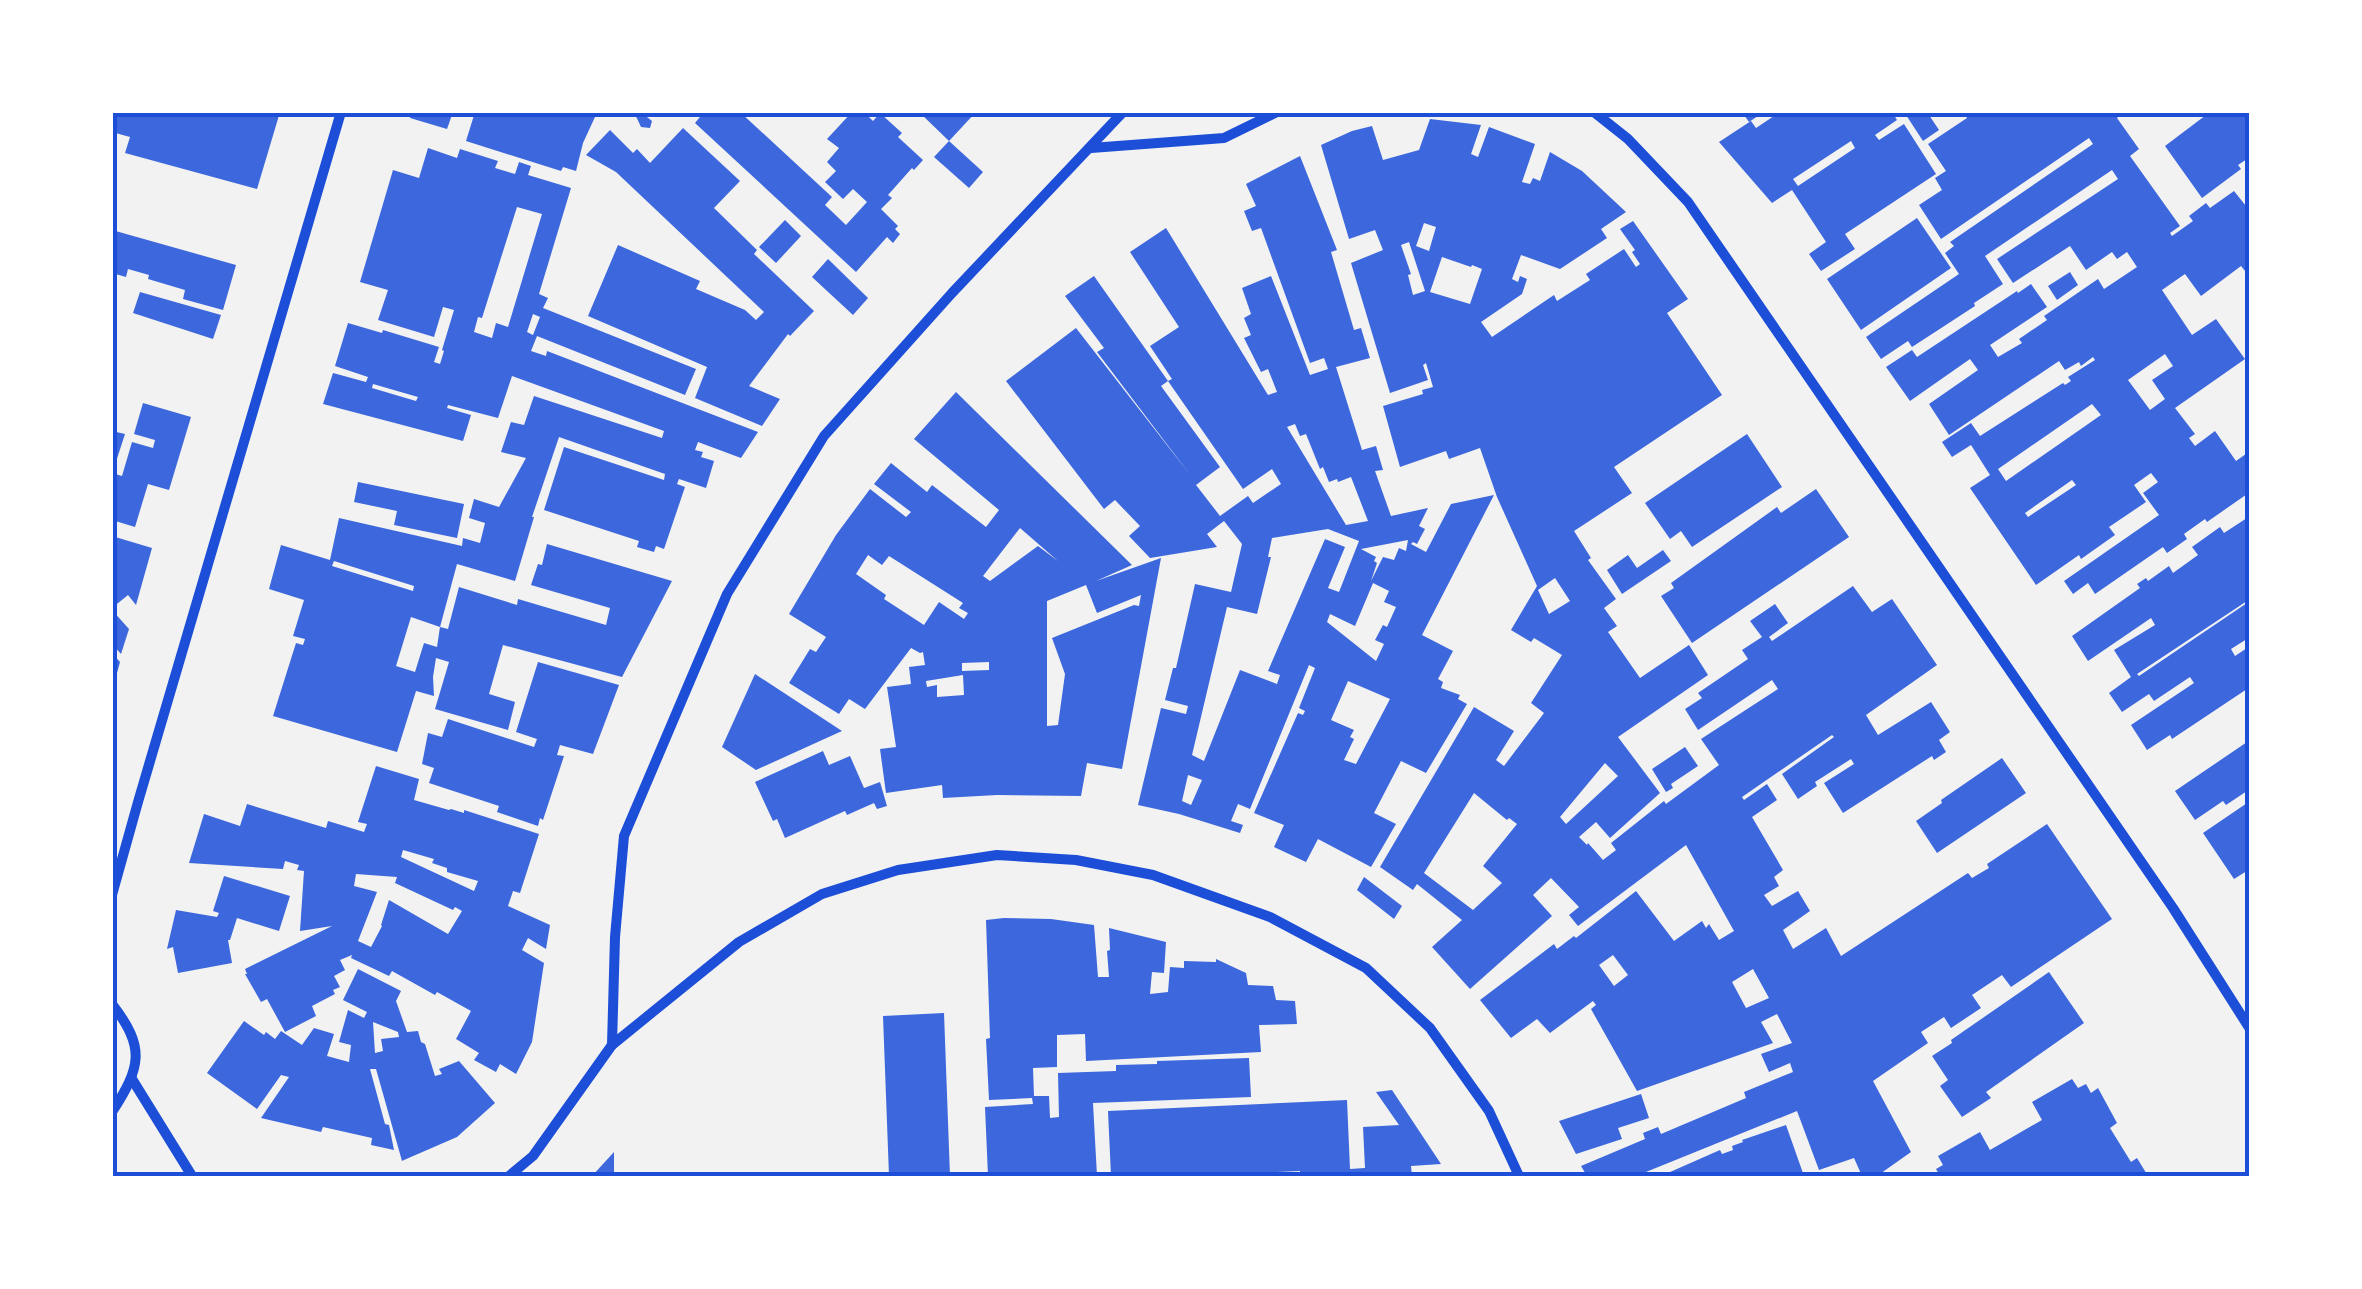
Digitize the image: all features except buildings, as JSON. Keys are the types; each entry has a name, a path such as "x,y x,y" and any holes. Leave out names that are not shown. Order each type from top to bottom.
{"street":[{"path":"112,895 342,112"},
{"path":"612,1045 615,937 624,836 726,594 824,436 1123,112"},
{"path":"1091,148 1224,138 1277,112"},
{"path":"1594,112 1628,139 1688,202 2173,908 2250,1029"},
{"path":"509,1176 533,1156 612,1045 739,942 822,894 898,870 997,856 1076,860 1153,874 1270,917 1366,968 1430,1028 1489,1111 1519,1176"},
{"path":"112,1004 136,1045 136,1068 112,1112"},
{"path":"132,1079 192,1176"}]}
